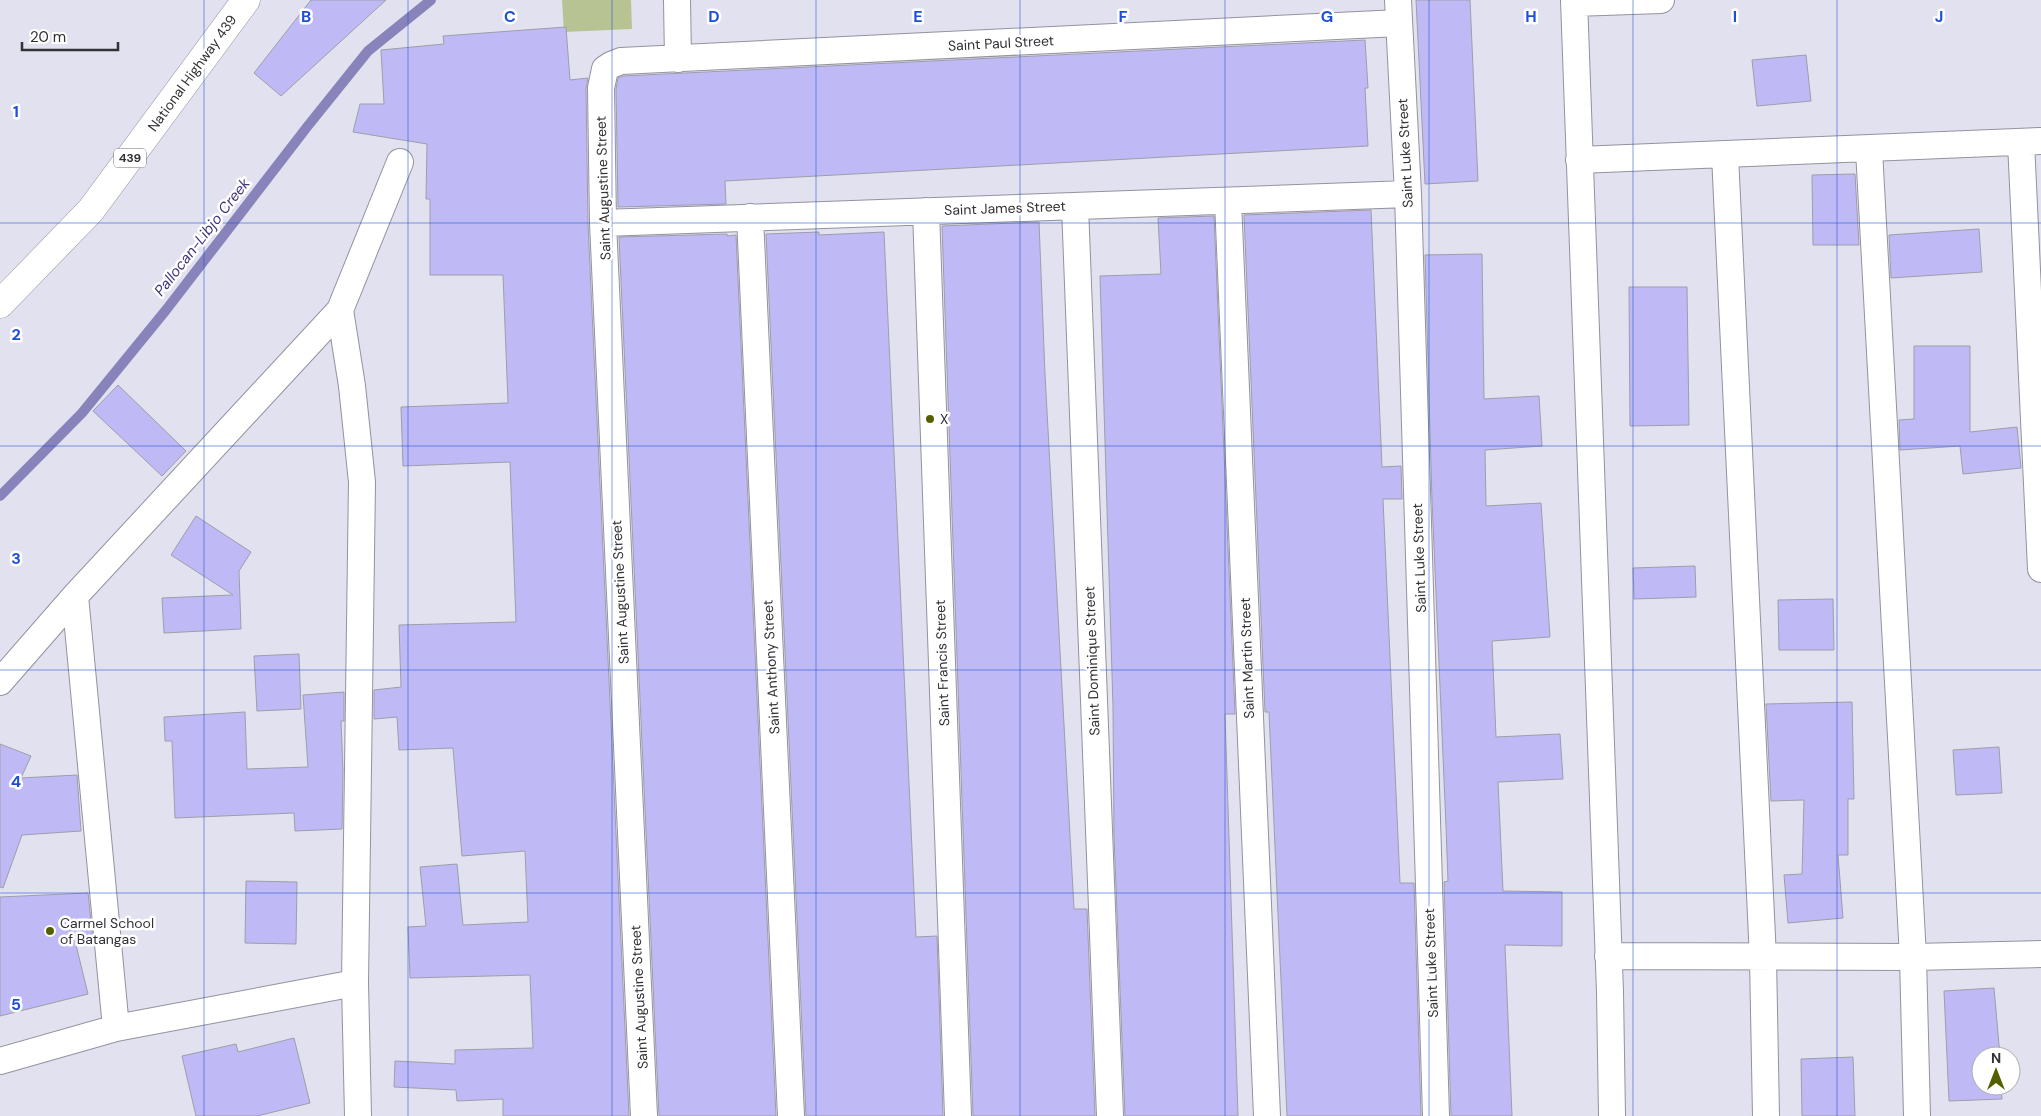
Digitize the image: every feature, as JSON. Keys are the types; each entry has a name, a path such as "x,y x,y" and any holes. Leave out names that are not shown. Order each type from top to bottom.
{"main road":[{"name":"National Highway 439","path":"0,304 91,210 246,0"}],"street":[{"path":"677,0 678,59"},
{"path":"1612,1116 1574,2 1662,0"},
{"name":"Saint Paul Street","path":"605,69 610,65 622,62 1399,12"},
{"name":"Saint Luke Street","path":"1399,12 1408,194 1436,1116"},
{"name":"Saint Augustine Street","path":"605,69 601,88 603,223 644,1116"},
{"path":"1579,160 1725,156 2031,142 2041,569"},
{"path":"1869,150 1913,957 1917,1116"},
{"path":"1725,156 1763,958 1766,1116"},
{"path":"0,682 75,596 340,310 400,162"},
{"name":"Saint James Street","path":"603,223 1408,194"},
{"name":"Saint Martin Street","path":"1228,201 1266,1116"},
{"name":"Saint Dominique Street","path":"1075,206 1110,1116"},
{"name":"Saint Francis Street","path":"926,211 958,1116"},
{"name":"Saint Anthony Street","path":"750,217 791,1116"},
{"path":"340,310 352,386 362,482 355,983 358,1116"},
{"path":"75,596 116,1028"},
{"path":"1608,956 1763,958 2041,954"},
{"path":"0,1061 116,1028 355,983"}],"green space":[{"path":"562,0 631,0 632,29 564,32"}],"building":[{"path":"311,0 386,0 281,96 254,73"},
{"path":"1416,0 1470,0 1478,181 1425,184"},
{"path":"566,27 570,80 588,78 586,88 588,224 629,1116 503,1116 503,1099 457,1101 456,1090 394,1087 395,1061 455,1064 455,1050 533,1048 530,975 410,978 408,927 426,926 420,867 457,864 463,925 528,922 525,851 462,856 453,748 399,750 397,717 374,719 374,690 401,687 399,625 516,622 510,462 403,466 401,407 508,403 503,275 430,275 430,199 426,199 427,144 353,132 360,104 384,104 381,50 444,44 443,36"},
{"path":"1365,40 1368,88 1365,88 1368,146 725,181 726,204 618,207 616,89 618,78 623,76"},
{"path":"1806,55 1811,101 1757,106 1752,60"},
{"path":"1855,174 1859,245 1813,245 1812,175"},
{"path":"1371,210 1382,467 1401,466 1402,499 1383,499 1400,883 1414,883 1421,1116 1287,1116 1269,712 1265,712 1244,215"},
{"path":"1214,216 1235,714 1225,714 1238,1116 1125,1116 1114,836 1113,707 1100,276 1161,274 1158,218"},
{"path":"1039,222 1045,374 1074,909 1087,909 1095,1116 973,1116 942,226"},
{"path":"1979,229 1982,272 1891,278 1889,235"},
{"path":"819,232 819,235 884,232 916,937 937,936 943,1116 806,1116 766,234"},
{"path":"727,234 727,236 736,235 776,1116 659,1116 619,237"},
{"path":"1482,254 1484,399 1539,396 1542,446 1485,450 1486,506 1541,503 1550,637 1492,641 1496,737 1560,734 1563,779 1498,782 1503,891 1562,892 1562,946 1505,945 1512,1116 1451,1116 1444,882 1448,881 1432,500 1425,255"},
{"path":"1629,287 1687,287 1689,425 1630,426"},
{"path":"1914,346 1970,346 1970,432 2017,427 2021,468 1963,474 1960,446 1900,450 1899,420 1914,419"},
{"path":"118,385 186,451 162,476 93,411"},
{"path":"196,516 251,552 239,571 241,629 164,633 162,598 233,595 171,555"},
{"path":"1695,566 1696,597 1634,599 1633,568"},
{"path":"1833,599 1834,650 1779,650 1778,600"},
{"path":"299,654 301,709 257,711 254,656"},
{"path":"344,692 344,721 341,721 343,771 342,829 295,831 294,813 175,818 172,741 165,741 164,717 245,712 247,769 308,767 303,695"},
{"path":"1852,702 1854,799 1848,799 1848,855 1838,855 1843,918 1788,923 1784,875 1802,874 1804,800 1771,801 1766,704"},
{"path":"0,744 31,756 21,778 77,775 81,831 22,835 3,888 0,887"},
{"path":"1999,747 2002,793 1956,795 1953,750"},
{"path":"246,881 297,882 296,944 245,943"},
{"path":"88,893 93,940 76,945 88,994 0,1016 0,897"},
{"path":"1994,988 1999,1046 1971,1046 1971,1096 2002,1096 2002,1099 1949,1101 1944,991"},
{"path":"294,1038 310,1103 257,1116 196,1116 182,1056 236,1044 238,1052"},
{"path":"1853,1057 1855,1116 1802,1116 1801,1059"}],"waterway":[{"name":"Pallocan-Libjo Creek","path":"0,496 82,413 166,310 368,51 431,0"}],"place":[{"name":"X","path":"930,419"},
{"name":"Carmel School of Batangas","path":"50,931"}]}
